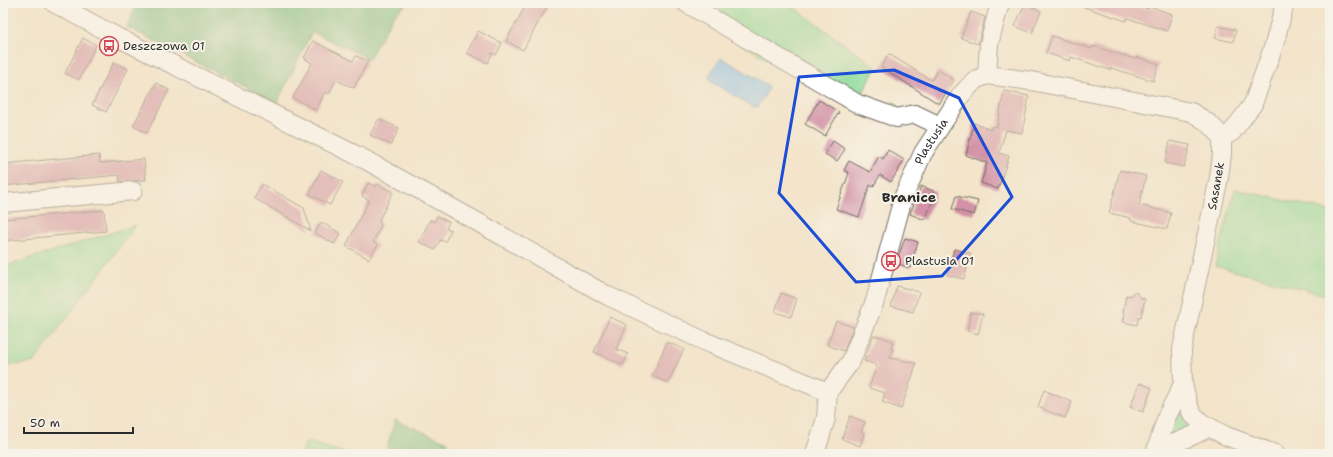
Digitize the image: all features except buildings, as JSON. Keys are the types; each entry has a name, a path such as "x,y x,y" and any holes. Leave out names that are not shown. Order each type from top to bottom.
{"street":[{"path":"54,3 119,38 362,158 608,296 704,341 828,392 826,418 815,454"},
{"path":"686,3 858,104 897,118 916,114 940,126"},
{"path":"1000,3 989,44 987,75 1031,81 1191,112 1211,124 1222,138 1232,132 1253,104 1274,45 1285,3"},
{"name":"Plastusia","path":"828,392 851,361 875,301 903,198 923,153 966,90 975,80 987,75"},
{"name":"Sasanek","path":"1222,138 1219,178 1182,349 1183,384 1192,414 1202,423 1226,436 1275,454"},
{"path":"3,203 133,191"},
{"path":"1156,452 1167,416 1183,384"},
{"path":"1156,452 1209,427"}],"highlighted area":[{"path":"894,70 959,98 1012,197 942,276 856,282 779,193 799,77"}],"green space":[{"path":"137,3 408,3 394,15 369,59 312,32 277,103 127,27"},
{"path":"672,3 788,3 876,67 854,110"},
{"path":"1235,189 1330,211 1330,296 1215,266"},
{"path":"136,225 34,362 5,366 3,336 3,267"},
{"path":"1182,408 1199,425 1181,437 1165,434 1170,417"},
{"path":"395,420 448,442 445,454 385,454"},
{"path":"306,441 347,454 302,454"}],"water":[{"path":"722,58 767,85 768,90 757,107 753,107 710,81 709,76"}],"place":[{"name":"Deszczowa 01","path":"109,46"},
{"name":"Plastusia 01","path":"891,261"}],"district":[{"name":"Branice","path":"909,197"}]}
